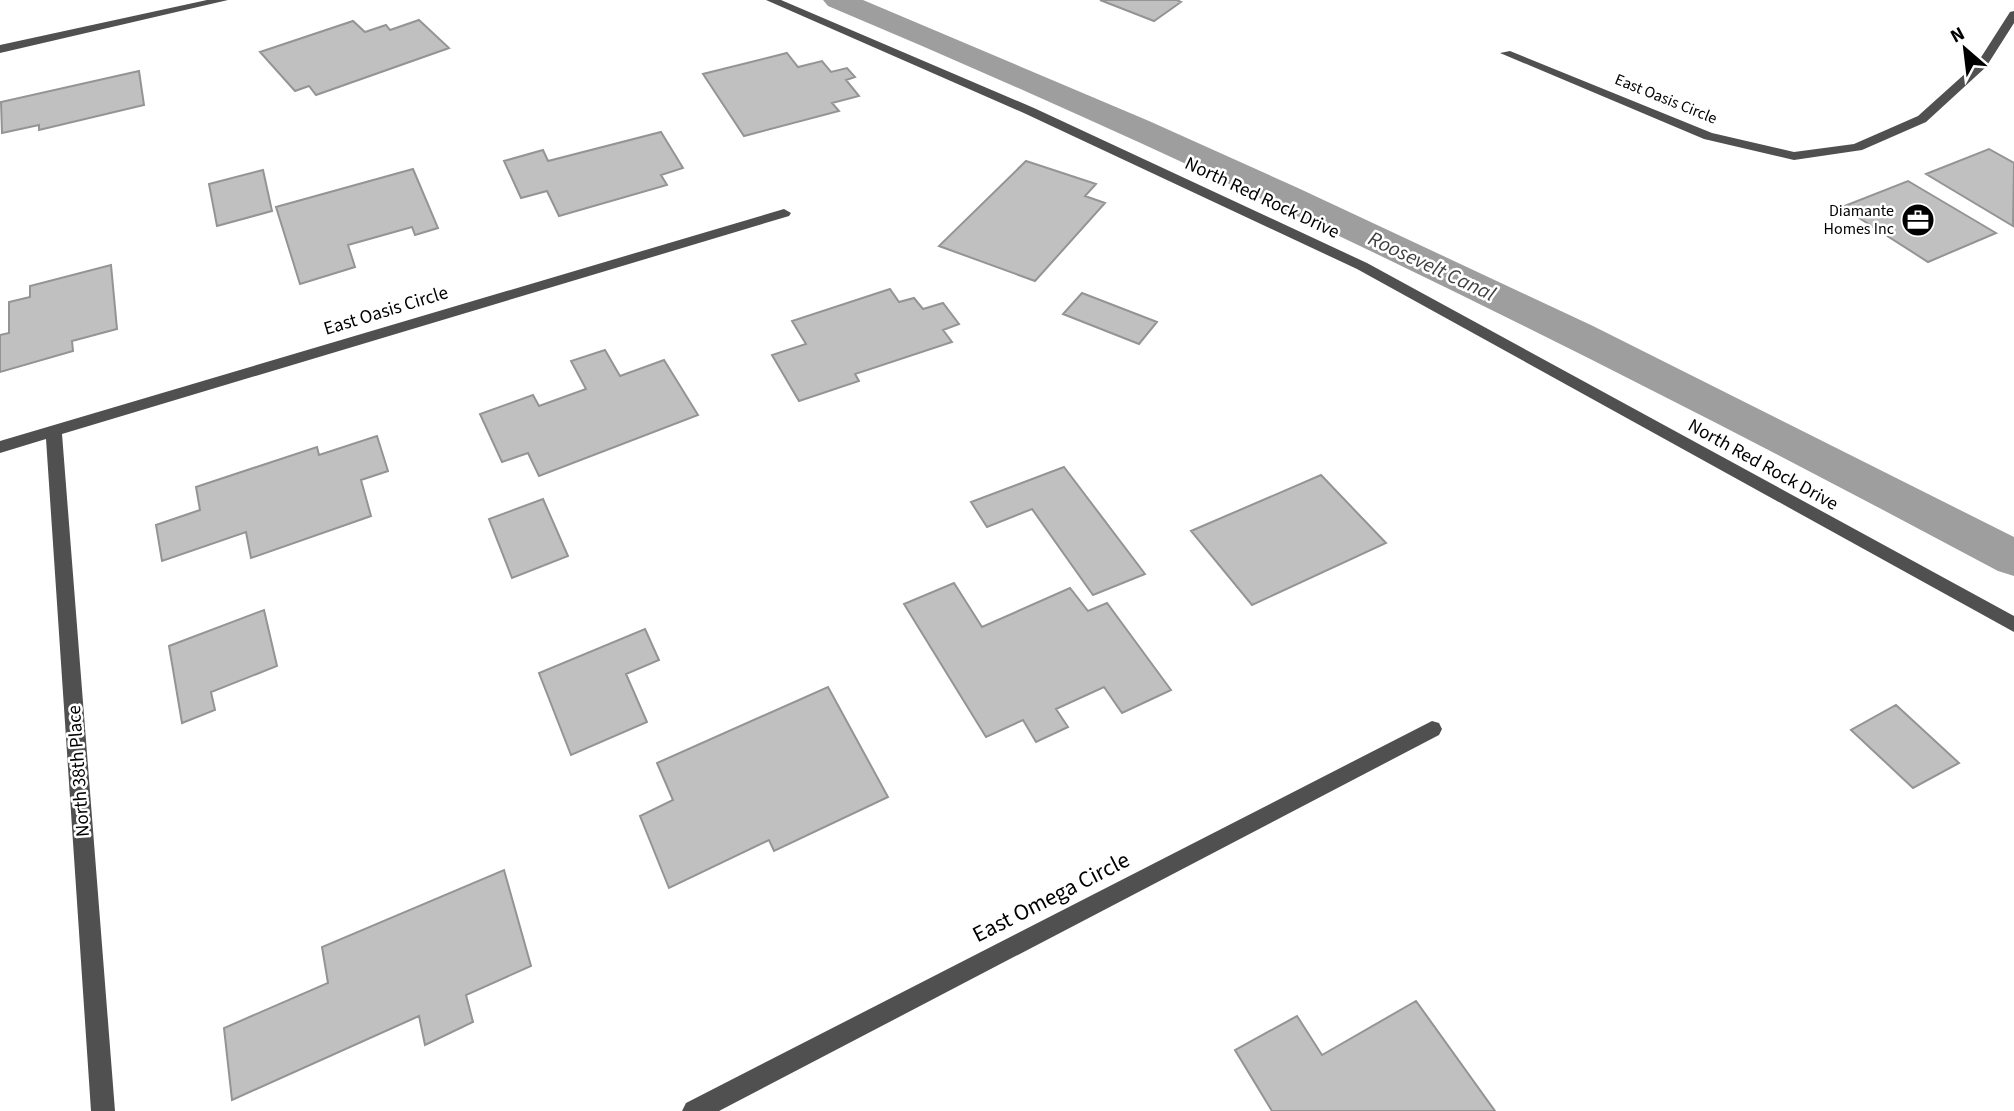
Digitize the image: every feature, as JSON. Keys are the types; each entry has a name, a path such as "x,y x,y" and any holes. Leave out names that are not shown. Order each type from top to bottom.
{"street":[{"path":"0,49 222,0"},
{"name":"North Red Rock Drive","path":"772,0 1030,111 1362,266 2014,625"},
{"name":"East Oasis Circle","path":"1506,52 1708,136 1794,156 1857,147 1922,119 1982,64 2010,15 2014,13"},
{"name":"East Oasis Circle","path":"0,447 784,213"},
{"name":"North 38th Place","path":"54,431 103,1111"},
{"name":"East Omega Circle","path":"694,1111 1432,729"}],"building":[{"path":"1100,0 1177,0 1181,2 1154,21"},
{"path":"419,20 449,48 316,95 309,86 295,91 260,52 353,21 365,32 386,25 390,30"},
{"path":"787,53 798,67 822,61 831,72 847,68 855,77 846,80 859,96 832,103 839,111 744,136 703,74"},
{"path":"139,71 144,105 39,130 39,125 2,133 1,102"},
{"path":"661,132 683,168 661,175 667,185 559,216 547,191 521,198 504,161 543,150 548,161"},
{"path":"1989,149 2014,163 2013,226 1926,174"},
{"path":"1026,161 1096,184 1085,196 1105,203 1035,281 939,246"},
{"path":"413,169 438,228 415,235 412,227 348,245 355,267 300,284 276,207"},
{"path":"263,170 272,211 217,226 209,184"},
{"name":"Diamante Homes Inc","path":"1908,181 1996,233 1928,262 1842,207"},
{"path":"111,265 117,329 72,341 73,351 0,372 0,335 9,333 9,302 30,297 30,286"},
{"path":"890,289 899,302 914,298 923,309 943,303 959,324 943,330 952,342 855,374 859,381 799,401 772,355 806,344 792,321"},
{"path":"1082,293 1157,322 1139,344 1063,314"},
{"path":"605,350 620,376 664,360 698,415 539,476 528,453 502,462 480,414 533,395 539,406 586,389 571,361"},
{"path":"377,436 388,471 361,480 371,516 251,558 246,532 162,561 156,525 200,510 196,487 317,447 319,455"},
{"path":"1064,467 1145,574 1093,595 1032,509 987,527 971,502"},
{"path":"1321,475 1386,543 1252,605 1191,531"},
{"path":"543,499 568,556 512,578 489,519"},
{"path":"954,583 982,627 1070,588 1088,611 1107,603 1171,690 1122,713 1104,687 1056,709 1068,727 1036,742 1023,720 986,737 904,604"},
{"path":"264,610 277,666 211,692 215,710 182,723 169,646"},
{"path":"645,629 659,660 626,674 647,722 571,755 539,673"},
{"path":"828,687 888,797 774,851 769,840 669,888 640,816 673,800 657,763"},
{"path":"1896,705 1959,763 1913,788 1851,730"},
{"path":"504,870 531,966 466,995 473,1022 425,1045 419,1016 232,1100 224,1028 328,983 322,947"},
{"path":"1416,1001 1495,1111 1272,1111 1235,1050 1297,1016 1322,1055"}],"waterway":[{"name":"Roosevelt Canal","path":"838,0 1137,128 1433,264 1725,409 2014,558"}],"place":[{"name":"Diamante Homes Inc","path":"1918,220"}]}
